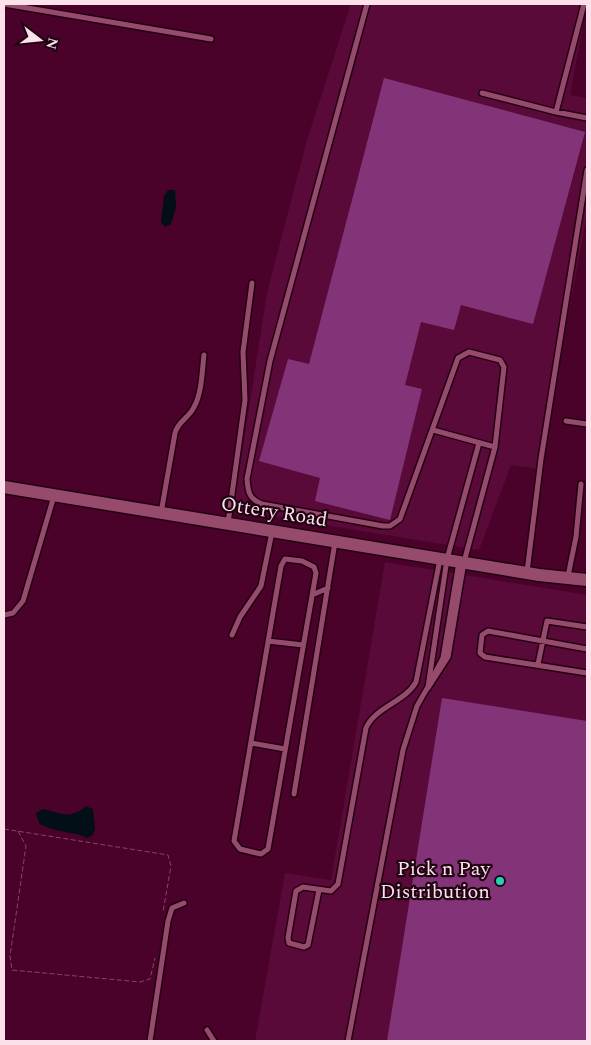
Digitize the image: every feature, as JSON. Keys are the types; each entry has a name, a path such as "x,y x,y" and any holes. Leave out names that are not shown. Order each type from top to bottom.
{"street":[{"name":"Ottery Road","path":"4,487 533,574 587,580"},
{"name":"Ottery Road","path":"533,574 553,581 587,588"}],"lane":[{"path":"4,4 211,39"},
{"path":"319,890 308,945 304,947 289,943 288,938 296,891 303,887 331,891 338,884 368,724 412,690 416,682 453,560 496,447 504,367 496,357 469,352 458,358 400,519 390,526 262,504 254,501 248,490 247,479 270,361 367,4"},
{"path":"556,112 584,4"},
{"path":"482,93 587,118"},
{"path":"533,574 541,459 587,170"},
{"path":"228,524 245,400 242,352 252,283"},
{"path":"160,513 175,433 179,422 190,413 198,398 204,355"},
{"path":"566,421 587,424"},
{"path":"433,430 496,447"},
{"path":"428,688 453,560 479,442"},
{"path":"568,577 576,537 580,484"},
{"path":"4,615 13,613 23,601 54,496"},
{"path":"232,634 240,617 261,586 272,531"},
{"path":"294,794 335,541"},
{"path":"285,559 302,561 314,566 316,573 268,849 261,854 240,848 234,841 268,641 281,566 285,559"},
{"path":"348,1041 403,750 414,713 443,658 453,560"},
{"path":"312,595 328,588"},
{"path":"538,664 546,622 549,620 587,627"},
{"path":"587,649 488,631 482,635 480,653 483,656 587,673"},
{"path":"268,641 303,646"},
{"path":"251,743 285,749"},
{"path":"150,1041 168,921 172,908 184,903"},
{"path":"207,1030 214,1041"}],"path":[{"path":"4,829 168,855 171,866 162,920"},
{"path":"18,831 26,846 10,956 12,970 140,982 150,979 155,956"}],"shaded area":[{"path":"351,4 587,4 570,95 587,98 587,214 540,469 511,465 479,550 233,510 267,293 307,140"},
{"path":"168,190 175,190 176,207 171,224 165,227 161,222 164,196"},
{"path":"385,562 587,595 587,1041 255,1041 285,873 331,880"},
{"path":"86,806 93,809 95,829 92,836 86,838 58,831 39,823 36,813 43,809 60,814 70,814"}],"building":[{"path":"384,78 585,132 533,324 461,305 454,330 421,322 405,385 422,389 390,520 315,501 320,478 259,461 288,359 309,364"},
{"name":"Pick n Pay Distribution","path":"442,698 587,721 587,1041 387,1041"}],"place":[{"name":"Pick n Pay Distribution","path":"500,881"}]}
